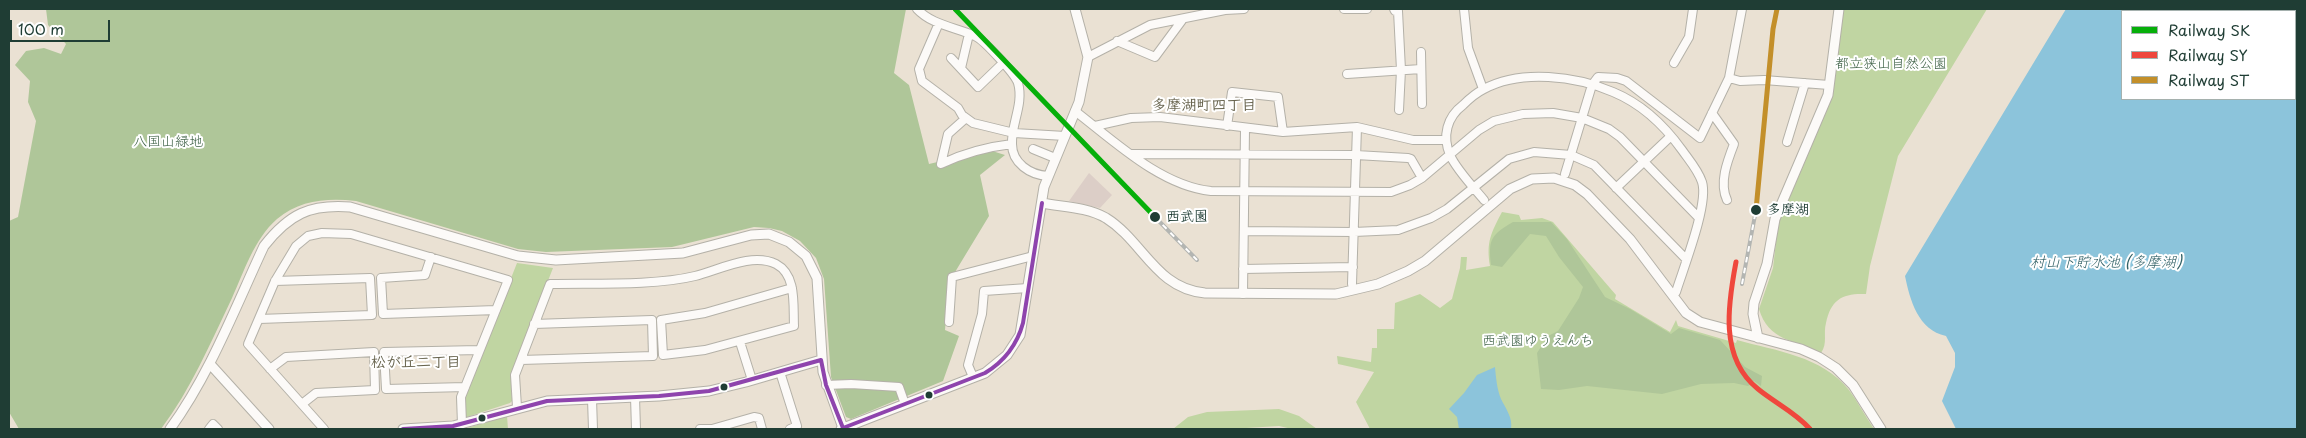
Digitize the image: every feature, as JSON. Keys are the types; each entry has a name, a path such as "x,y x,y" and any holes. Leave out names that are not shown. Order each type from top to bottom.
{"street":[{"path":"917,9 939,23 977,36 1018,82 1020,98 1012,144 1017,160 1022,166 1040,175 1048,176"},
{"path":"170,429 192,400 264,246 291,218 308,210 329,205 350,207 518,256 556,260 683,253 751,235 769,234 789,242 806,256 817,278 821,360 826,385 842,429 992,369 1015,346 1022,328 1032,256 1048,176 1075,111 1088,57 1075,9"},
{"path":"1088,57 1150,25 1225,10 1244,9"},
{"path":"1344,9 1367,9"},
{"path":"1394,9 1398,11 1401,70 1399,110"},
{"path":"1464,9 1468,48 1483,89"},
{"path":"1674,63 1689,37 1693,9"},
{"path":"1565,174 1592,85 1598,77 1622,79 1700,138 1729,78 1742,9"},
{"path":"1758,338 1753,309 1767,264 1775,219 1822,110 1829,85 1838,9"},
{"path":"1117,42 1155,57 1183,19"},
{"path":"939,23 918,73 922,81 958,108 973,123 1014,133 1065,136"},
{"path":"960,68 969,34"},
{"path":"1422,52 1422,104"},
{"path":"951,58 978,88 1003,63"},
{"path":"1347,74 1421,69"},
{"path":"1484,200 1450,156 1445,131 1453,112 1483,89 1507,80 1528,77 1552,78 1592,85 1612,92 1642,107 1671,136 1702,183 1699,218 1676,292"},
{"path":"1729,78 1829,85"},
{"path":"1787,142 1806,83"},
{"path":"1227,126 1232,92 1278,97 1283,132"},
{"path":"1075,111 1167,179 1185,186 1203,190 1244,192 1355,194 1391,192 1410,186 1450,156 1479,130 1507,116 1553,113 1582,118 1609,129 1699,218"},
{"path":"1712,113 1734,144 1722,190 1727,200"},
{"path":"1095,126 1131,118 1153,117 1283,132 1357,127 1413,140 1446,140"},
{"path":"966,118 948,134 941,164 968,152 987,147 1012,144"},
{"path":"1352,284 1357,127"},
{"path":"1243,294 1245,129"},
{"path":"1616,188 1671,136"},
{"path":"1033,149 1055,158"},
{"path":"1244,231 1354,232 1398,230 1414,225 1447,208 1508,159 1517,155 1534,152 1571,154 1594,164 1686,259"},
{"path":"1132,154 1356,155 1408,158 1411,159 1422,178"},
{"path":"1042,203 1089,211 1106,218 1167,279 1182,288 1197,292 1243,294 1336,294 1378,284 1408,271 1425,261 1510,189 1532,179 1554,178 1575,185 1587,194 1630,239 1686,313 1700,322 1811,353 1836,368 1854,387 1881,429"},
{"path":"324,429 248,344 275,281 296,246 308,236 322,233 351,234 508,280 465,387 460,404 462,424"},
{"path":"949,322 952,277 1032,256"},
{"path":"431,257 425,275 381,278 383,314 496,310"},
{"path":"517,408 515,375 550,284 674,279 760,259 777,264 790,278 792,288 794,326 705,350 663,355 661,320 705,313 792,288"},
{"path":"1243,269 1353,267"},
{"path":"259,319 372,315 370,278 275,281"},
{"path":"973,377 968,365 982,314 984,291 1028,288"},
{"path":"520,360 654,356 652,320 534,324"},
{"path":"740,342 752,380"},
{"path":"465,387 386,390 384,352 479,350"},
{"path":"270,369 286,356 374,352 375,390 316,393 302,404"},
{"path":"403,429 462,424 547,401 688,394 752,380 821,360"},
{"path":"210,364 269,429"},
{"path":"780,372 796,426 790,429"},
{"path":"826,385 851,384 899,387 905,404"},
{"path":"635,397 636,429"},
{"path":"592,399 593,429"},
{"path":"700,429 712,429 754,417 759,418 762,429"},
{"path":"209,429 213,424 218,429"}],"shaded area":[{"path":"1089,173 1112,195 1100,208 1069,201"}],"green space":[{"name":"八国山緑地","path":"46,9 906,9 894,73 909,85 929,164 989,150 1005,155 980,175 989,216 949,282 945,330 959,336 943,381 851,419 846,417 831,377 824,279 816,258 800,241 782,231 754,227 672,247 546,252 518,249 356,201 324,200 304,204 286,213 277,219 262,236 250,256 200,366 182,398 161,429 19,429 9,412 9,221 18,217 36,121 28,102 30,81 15,65 26,51 44,48 61,54 66,44 48,25"},
{"name":"都立狭山自然公園","path":"1843,9 1987,9 1898,156 1870,266 1866,294 1845,296 1839,299 1831,308 1825,327 1825,342 1821,353 1776,334 1763,320 1759,309 1773,268 1779,215 1832,96"},
{"name":"西武園ゆうえんち","path":"1502,212 1519,215 1521,220 1542,218 1553,222 1616,295 1615,299 1670,332 1676,320 1678,326 1736,343 1737,340 1798,356 1826,369 1849,390 1874,429 1370,429 1356,402 1374,372 1338,364 1337,356 1371,362 1372,348 1377,348 1377,329 1394,329 1395,303 1420,294 1440,308 1452,299 1461,257 1467,257 1466,270 1490,266 1490,238"},
{"path":"1513,222 1551,222 1567,239 1605,297 1630,309 1671,334 1679,328 1720,340 1745,367 1762,376 1761,386 1754,381 1748,386 1734,383 1701,384 1662,394 1587,386 1559,390 1541,389 1537,353 1548,336 1558,331 1579,298 1583,287 1559,257 1546,236 1530,234 1502,267 1491,265 1490,249 1493,239 1496,234"},
{"path":"517,263 553,268 511,375 512,401 464,418 464,397"},
{"path":"1279,409 1299,416 1317,429 1292,429 1279,426 1230,429 1173,429 1188,417 1207,412"},
{"path":"507,416 508,429 464,429"}],"water":[{"name":"村山下貯水池 (多摩湖)","path":"2066,9 2297,9 2297,429 1956,429 1942,401 1955,367 1955,353 1946,336 1936,333 1922,321 1910,295 1905,276"},
{"path":"1495,367 1501,399 1510,417 1511,429 1459,429 1457,417 1449,409 1477,375"}],"railway":[{"path":"1742,284 1756,210"},
{"path":"1155,217 1197,260"}],"rail line":[{"name":"SK","path":"955,9 1155,217"},
{"name":"ST","path":"1756,210 1773,29 1777,9"},
{"name":"SY","path":"1736,262 1729,312 1729,330 1737,362 1758,389 1810,429"}],"transit line":[{"path":"843,428 985,373 1004,358 1014,345 1023,323 1042,203"},
{"path":"821,360 826,385 843,428"},
{"path":"403,429 453,426 547,401 659,396 709,391 821,360"}],"place":[{"name":"多摩湖","path":"1756,210"},
{"name":"西武園","path":"1155,217"}],"district":[{"name":"多摩湖町四丁目","path":"1204,106"},
{"name":"松が丘二丁目","path":"416,363"}]}
